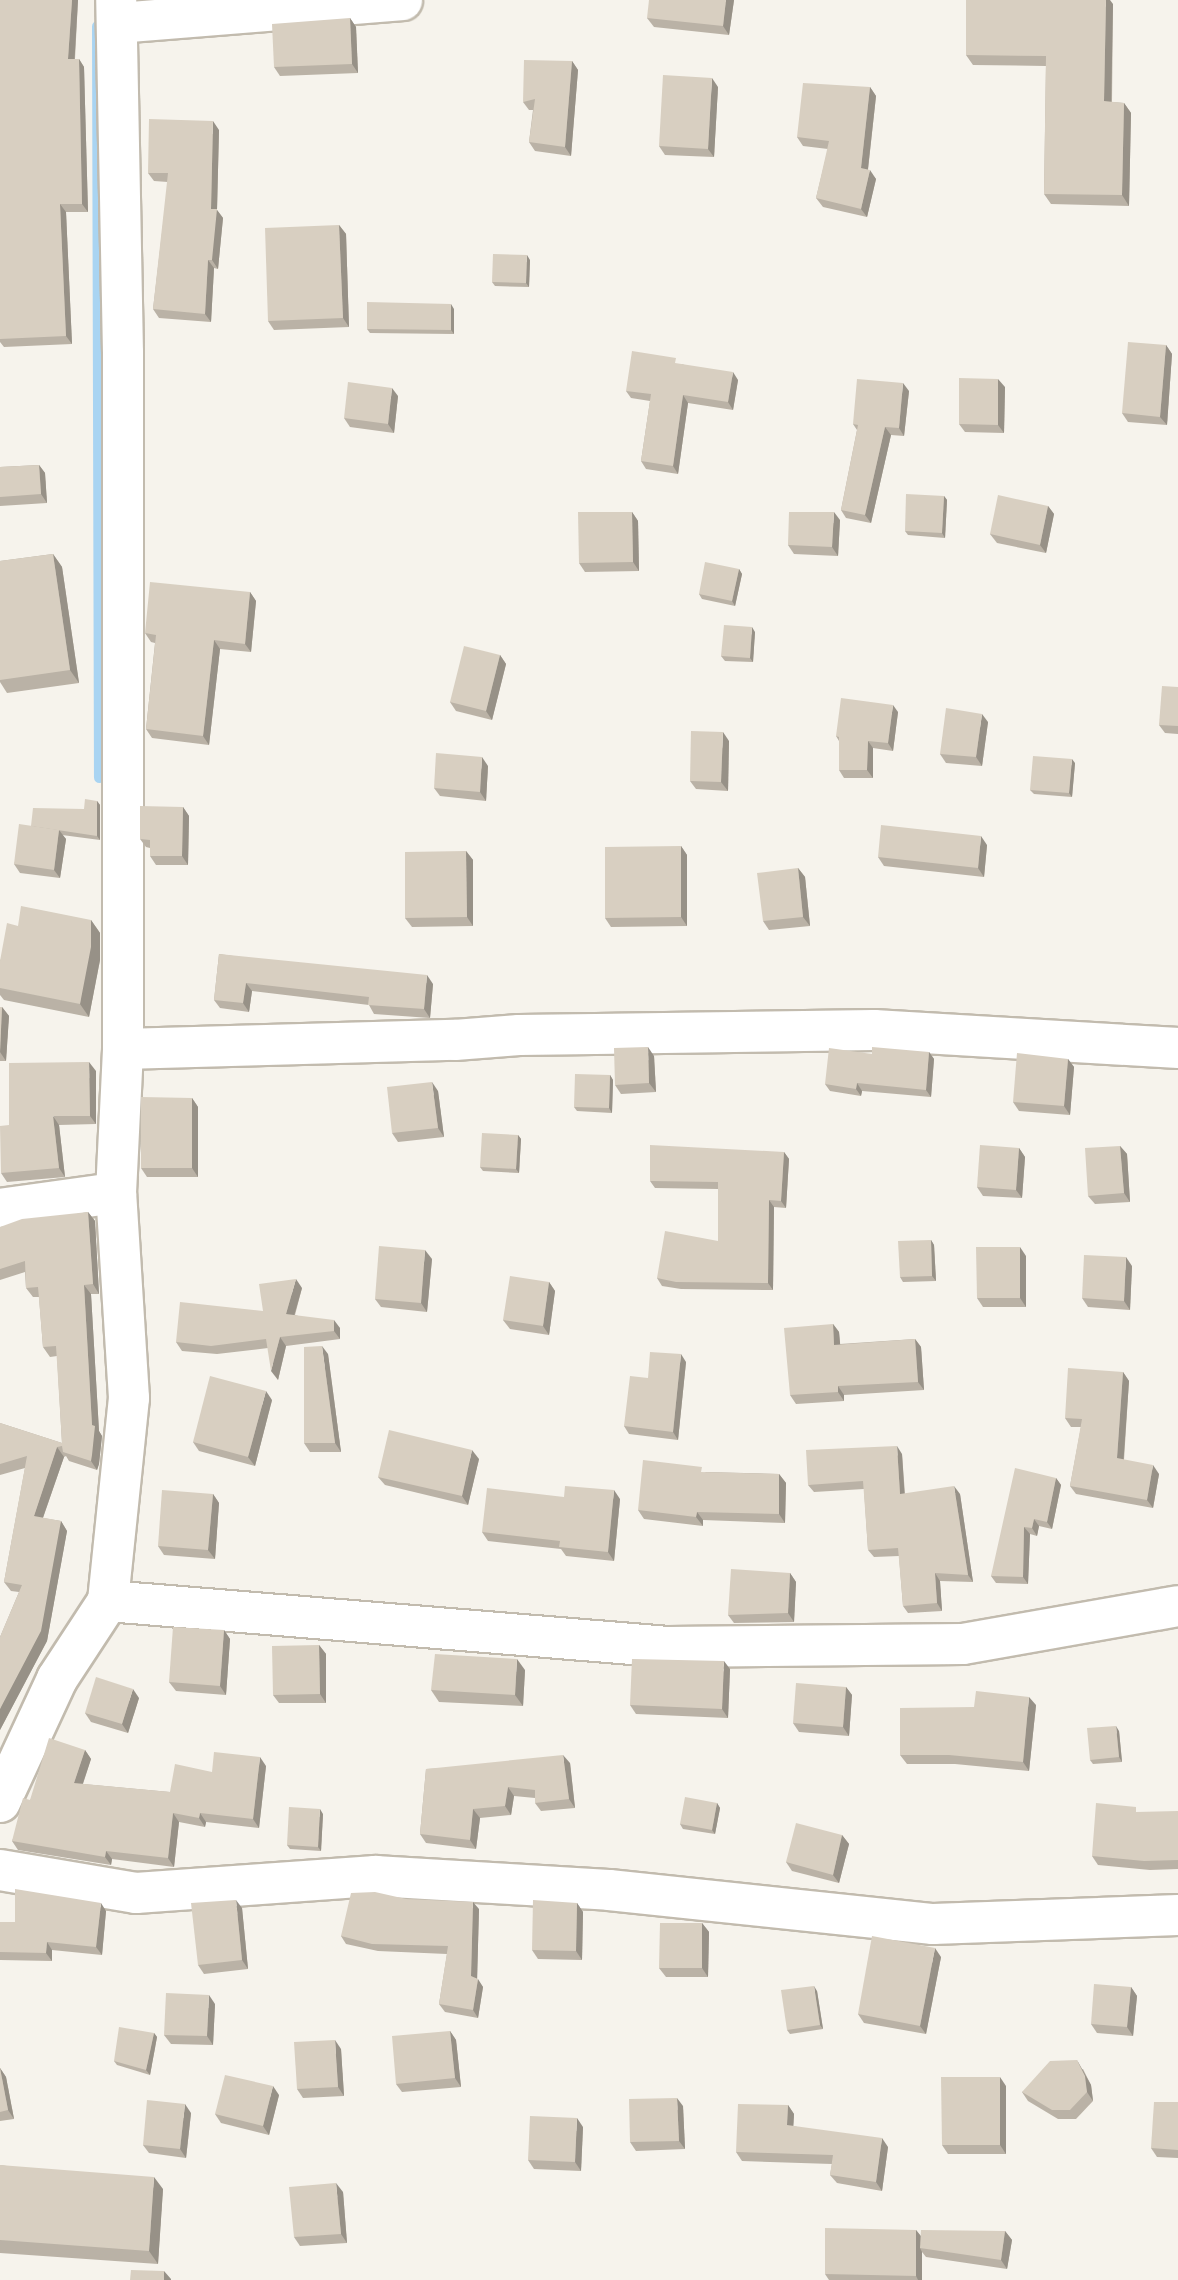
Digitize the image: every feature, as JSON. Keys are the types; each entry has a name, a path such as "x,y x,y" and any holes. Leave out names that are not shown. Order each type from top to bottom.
{"street":[{"path":"0,1802 57,1679 108,1601 129,1398 116,1193 123,1049 123,353 116,127 117,11 402,0"},
{"path":"123,1049 455,1040 519,1035 874,1030 1178,1048"},
{"path":"0,1209 116,1193"},
{"path":"108,1601 669,1647 963,1644 1178,1606"},
{"path":"0,1870 136,1893 375,1876 609,1890 933,1924 1178,1915"}],"building":[{"path":"0,0 72,0 68,59 79,59 82,204 60,204 66,336 0,339"},
{"path":"649,0 726,0 723,26 647,18"},
{"path":"966,0 1106,0 1104,101 1124,103 1122,195 1044,194 1046,56 966,55"},
{"path":"350,18 352,64 274,67 272,24"},
{"path":"524,60 572,61 565,147 529,142 535,99 523,102"},
{"path":"663,75 712,78 708,149 659,146"},
{"path":"803,83 870,87 861,168 870,170 861,209 816,198 829,141 797,137"},
{"path":"149,119 213,121 211,209 217,209 212,260 208,260 205,314 153,309 168,173 148,173"},
{"path":"339,225 343,318 268,321 265,228"},
{"path":"493,254 527,255 526,283 492,282"},
{"path":"367,302 451,304 451,330 367,329"},
{"path":"1128,342 1166,345 1160,417 1122,413"},
{"path":"632,351 676,358 675,363 733,372 728,402 683,395 673,466 641,461 651,394 626,391"},
{"path":"959,378 998,379 998,425 959,424"},
{"path":"857,379 903,383 899,428 885,427 865,515 841,510 858,425 853,424"},
{"path":"348,382 392,388 388,424 344,418"},
{"path":"39,465 41,494 0,497 0,467"},
{"path":"906,494 944,496 942,533 905,531"},
{"path":"998,495 1048,506 1040,545 990,534"},
{"path":"578,512 632,512 633,562 579,563"},
{"path":"789,512 834,512 832,547 788,545"},
{"path":"53,554 70,670 0,680 0,561"},
{"path":"705,562 739,569 732,601 699,594"},
{"path":"150,582 250,592 245,644 214,640 203,736 146,729 156,635 145,633"},
{"path":"724,625 752,627 750,658 721,656"},
{"path":"464,646 500,655 486,711 450,702"},
{"path":"1162,686 1178,687 1178,726 1159,725"},
{"path":"841,698 893,705 888,743 868,741 867,770 839,770 839,737 836,736"},
{"path":"946,708 982,714 976,757 940,754"},
{"path":"691,731 723,732 721,782 690,781"},
{"path":"436,753 482,757 480,792 434,788"},
{"path":"1033,756 1072,759 1069,793 1030,790"},
{"path":"85,799 97,801 97,836 31,826 33,808 84,809"},
{"path":"140,806 183,807 182,856 150,856 150,840 140,839"},
{"path":"19,824 59,830 54,870 14,864"},
{"path":"881,825 981,836 978,868 878,857"},
{"path":"681,846 681,917 605,918 605,847"},
{"path":"466,851 467,917 405,918 405,852"},
{"path":"798,868 803,917 763,921 757,873"},
{"path":"21,906 91,920 91,947 80,1004 0,988 0,961 7,923 18,926"},
{"path":"219,954 427,975 424,1009 368,1005 369,997 246,983 243,1003 214,1000"},
{"path":"0,1007 2,1007 0,1052"},
{"path":"648,1047 649,1083 615,1085 614,1048"},
{"path":"872,1047 929,1052 926,1090 857,1083 856,1089 825,1084 829,1048 872,1054"},
{"path":"1017,1053 1068,1059 1064,1106 1013,1102"},
{"path":"89,1062 90,1116 53,1116 59,1168 1,1173 0,1126 9,1125 9,1063"},
{"path":"575,1074 610,1075 609,1108 574,1107"},
{"path":"432,1082 438,1128 392,1133 387,1087"},
{"path":"141,1097 192,1098 192,1168 141,1168"},
{"path":"482,1133 518,1135 516,1169 480,1167"},
{"path":"650,1145 784,1152 781,1201 769,1200 768,1283 676,1282 657,1278 665,1231 718,1241 718,1182 650,1181"},
{"path":"980,1145 1019,1148 1016,1190 977,1187"},
{"path":"1120,1146 1124,1193 1088,1196 1085,1148"},
{"path":"88,1212 93,1284 84,1285 92,1425 95,1426 91,1461 63,1452 62,1446 57,1447 34,1516 61,1521 41,1631 0,1709 0,1637 22,1585 4,1582 27,1456 0,1464 0,1423 62,1443 56,1346 43,1347 38,1287 26,1288 25,1261 0,1269 0,1227 22,1219"},
{"path":"931,1240 932,1276 900,1277 898,1241"},
{"path":"379,1246 425,1250 421,1303 375,1299"},
{"path":"976,1247 1020,1247 1020,1298 977,1298"},
{"path":"1084,1255 1126,1257 1124,1301 1082,1298"},
{"path":"510,1276 549,1282 543,1326 503,1320"},
{"path":"296,1279 286,1314 334,1320 334,1331 280,1337 271,1371 266,1339 211,1346 176,1342 180,1302 263,1311 259,1284"},
{"path":"833,1324 834,1345 915,1339 918,1382 838,1386 838,1392 790,1395 784,1328"},
{"path":"322,1346 335,1443 304,1443 304,1347"},
{"path":"650,1352 681,1354 673,1432 624,1426 630,1376 648,1378"},
{"path":"1068,1368 1123,1372 1117,1458 1153,1465 1147,1500 1070,1486 1082,1419 1065,1418"},
{"path":"210,1376 266,1391 248,1457 193,1442"},
{"path":"389,1430 472,1450 462,1496 378,1477"},
{"path":"897,1446 900,1494 954,1486 968,1575 935,1573 937,1603 903,1606 898,1548 868,1550 863,1481 808,1485 806,1450"},
{"path":"643,1460 702,1467 701,1472 779,1474 779,1514 697,1512 696,1517 638,1510"},
{"path":"1015,1468 1056,1478 1047,1522 1034,1519 1032,1528 1024,1527 1023,1577 991,1576"},
{"path":"565,1486 614,1490 608,1552 559,1547 560,1541 482,1532 487,1488 564,1497"},
{"path":"162,1490 213,1494 208,1550 158,1546"},
{"path":"731,1569 790,1573 788,1613 728,1615"},
{"path":"173,1627 224,1630 220,1686 169,1682"},
{"path":"319,1645 320,1694 273,1695 272,1646"},
{"path":"435,1654 517,1659 515,1695 431,1690"},
{"path":"632,1659 724,1661 722,1709 630,1705"},
{"path":"96,1677 133,1689 122,1724 85,1713"},
{"path":"796,1683 846,1687 843,1727 793,1723"},
{"path":"976,1691 1029,1697 1023,1762 949,1755 900,1755 900,1708 974,1707"},
{"path":"1116,1726 1119,1757 1090,1760 1087,1728"},
{"path":"49,1738 85,1750 74,1783 170,1792 175,1764 212,1772 214,1752 260,1757 253,1819 200,1813 199,1818 173,1813 168,1858 106,1851 105,1857 12,1841 23,1798 30,1800"},
{"path":"563,1755 569,1799 535,1803 535,1790 508,1787 505,1806 473,1809 470,1840 420,1834 426,1769"},
{"path":"685,1797 717,1803 712,1830 680,1824"},
{"path":"1096,1803 1136,1807 1136,1812 1178,1811 1178,1860 1144,1861 1092,1856"},
{"path":"289,1807 320,1809 318,1847 287,1845"},
{"path":"796,1823 842,1835 833,1875 786,1862"},
{"path":"15,1889 101,1903 96,1947 47,1942 46,1953 0,1952 0,1922 15,1922"},
{"path":"375,1892 406,1899 473,1902 471,1976 478,1979 473,2010 439,2004 448,1946 372,1944 341,1936 351,1893"},
{"path":"236,1900 242,1960 198,1965 191,1903"},
{"path":"533,1900 577,1903 576,1951 532,1950"},
{"path":"660,1923 702,1923 702,1968 659,1968"},
{"path":"872,1936 935,1948 920,2026 858,2014"},
{"path":"1094,1984 1131,1987 1127,2027 1091,2024"},
{"path":"814,1986 820,2025 787,2030 781,1990"},
{"path":"166,1993 209,1995 207,2036 164,2035"},
{"path":"119,2027 154,2033 146,2070 114,2061"},
{"path":"450,2031 455,2078 396,2084 392,2036"},
{"path":"335,2040 338,2087 297,2089 294,2042"},
{"path":"1077,2060 1085,2076 1087,2092 1070,2110 1052,2110 1022,2092 1050,2061"},
{"path":"0,2068 8,2110 0,2112"},
{"path":"225,2075 273,2086 263,2126 215,2114"},
{"path":"941,2077 1000,2077 1000,2145 942,2145"},
{"path":"677,2098 679,2141 630,2142 629,2099"},
{"path":"147,2100 185,2104 180,2149 143,2145"},
{"path":"1154,2102 1178,2102 1178,2150 1151,2148"},
{"path":"738,2104 788,2105 787,2125 882,2138 876,2182 830,2175 833,2155 736,2152"},
{"path":"530,2116 577,2118 575,2162 528,2160"},
{"path":"0,2165 154,2177 149,2251 0,2240"},
{"path":"336,2183 341,2234 294,2237 289,2187"},
{"path":"825,2228 916,2230 916,2276 825,2274"},
{"path":"921,2230 1005,2231 1001,2260 920,2248"},
{"path":"131,2270 164,2271 164,2280 130,2280"}],"waterway":[{"path":"97,26 99,777"}]}
